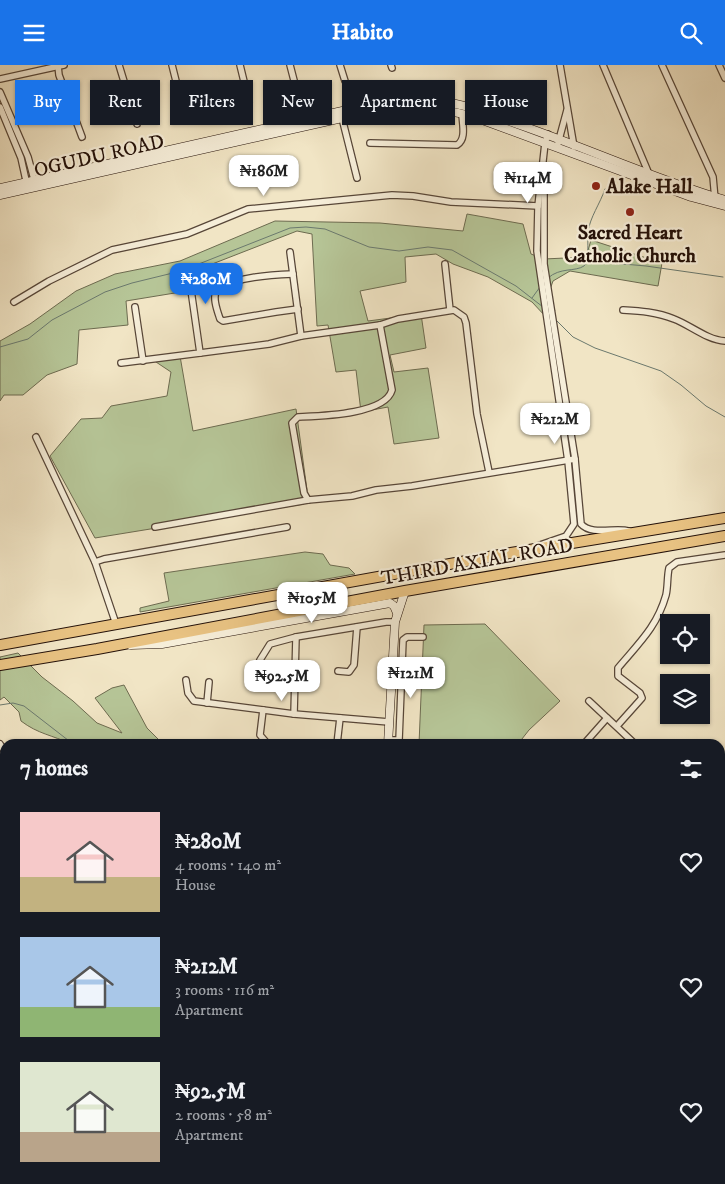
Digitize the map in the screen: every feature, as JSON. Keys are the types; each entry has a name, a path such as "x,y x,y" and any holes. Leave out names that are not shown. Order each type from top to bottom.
{"highway":[{"name":"THIRD AXIAL ROAD","path":"0,645 634,532 725,518"},
{"name":"THIRD AXIAL ROAD","path":"0,665 405,591 725,536"}],"main road":[{"name":"OGUDU ROAD","path":"332,116 380,103 405,101 432,101 465,106 550,141 560,138 573,148 691,197 725,200"},
{"name":"OGUDU ROAD","path":"455,112 573,148 649,174 715,200 725,206"},
{"name":"OGUDU ROAD","path":"332,120 342,119"},
{"name":"OGUDU ROAD","path":"0,188 31,184 295,125"},
{"name":"OGUDU ROAD","path":"0,195 31,184"},
{"path":"388,739 395,622 405,591"},
{"path":"116,645 140,646 162,644 390,603 394,606 397,613"}],"street":[{"path":"119,65 124,80"},
{"path":"172,65 176,80"},
{"path":"240,65 244,80"},
{"path":"290,65 294,80"},
{"path":"340,65 344,80"},
{"path":"560,65 573,148"},
{"path":"603,65 649,174"},
{"path":"662,65 713,177 715,200"},
{"path":"719,65 725,78"},
{"path":"0,79 61,66 59,75 82,137"},
{"path":"0,92 28,157 31,184"},
{"path":"0,107 31,184"},
{"path":"560,138 568,107"},
{"path":"370,143 457,145 463,138 462,113"},
{"path":"344,125 357,178"},
{"path":"526,551 543,543 566,536 574,524 568,461 549,319 541,264 537,251 538,206 550,141"},
{"path":"541,264 544,179 550,141"},
{"path":"14,302 49,281 112,250 187,234 248,209 392,195 451,202 538,206"},
{"path":"290,252 301,336"},
{"path":"445,264 450,310"},
{"path":"293,273 240,279 217,288 214,293 220,319 224,321 276,311 298,309"},
{"path":"189,277 200,353"},
{"path":"136,307 143,361"},
{"path":"623,309 663,315 716,339 725,341"},
{"path":"121,363 269,344 301,336 380,325 398,319 450,310 460,313 466,323 477,415 490,472"},
{"path":"549,319 575,459 581,524 585,529 622,529 634,532"},
{"path":"308,500 304,493 292,423 298,417 330,415 372,408 388,398 392,391 380,325"},
{"path":"36,437 95,562 116,624"},
{"path":"155,527 308,500 352,496 376,490 412,486 575,459"},
{"path":"95,562 287,527"},
{"path":"617,726 642,698 640,693 618,676 618,667 645,638 658,616 666,595 669,568 677,562 725,555"},
{"path":"260,659 270,644 296,637 395,622"},
{"path":"338,671 349,672 354,665 358,627"},
{"path":"294,714 296,637"},
{"path":"399,739 403,640 406,637 423,637"},
{"path":"186,681 190,698 194,701 294,714 388,722"},
{"path":"207,703 209,682"},
{"path":"589,701 630,739"},
{"path":"263,710 260,735 263,739"},
{"path":"338,739 340,718"},
{"path":"588,739 607,718"}],"green space":[{"path":"467,214 523,224 531,254 544,259 586,257 591,240 662,263 658,286 570,271 553,281 547,298 555,311 546,317 532,302 488,277 453,264 436,254 405,257 406,282 360,291 368,321 421,314 426,348 390,355 394,372 428,368 439,438 394,444 388,407 361,412 356,370 336,372 328,325 317,326 312,234 297,231 184,275 187,291 126,301 128,325 79,330 77,364 47,375 23,395 4,395 0,401 0,341 30,324 76,291 115,274 180,261 275,221 380,223 463,231"},
{"path":"180,356 193,431 296,409 307,490 304,504 95,538 50,456 81,419 102,418 111,406 167,396 171,372 153,360"},
{"path":"305,552 323,554 330,565 349,568 355,574 140,612 140,608 169,601 164,573"},
{"path":"485,624 560,701 522,739 419,739 424,625"},
{"path":"18,653 42,677 97,723 122,733 95,698 112,688 124,685 147,728 158,739 58,739 39,732 21,721 19,712 4,697 0,700 0,657"}],"waterway":[{"path":"548,278 557,272 580,268 586,264 589,226 605,189"},
{"path":"0,347 28,339 52,320 105,292 181,271 290,228 325,229 369,247 399,251 428,247 452,250 516,286 543,307"},
{"path":"589,261 646,266 723,277"},
{"path":"532,298 540,287"},
{"path":"555,319 573,337 595,348 661,371 706,406 725,417"},
{"path":"0,705 13,703 24,706 67,739"}],"place":[{"name":"Alake Hall","path":"596,186"},
{"name":"Sacred Heart Catholic Church","path":"630,212"}]}
